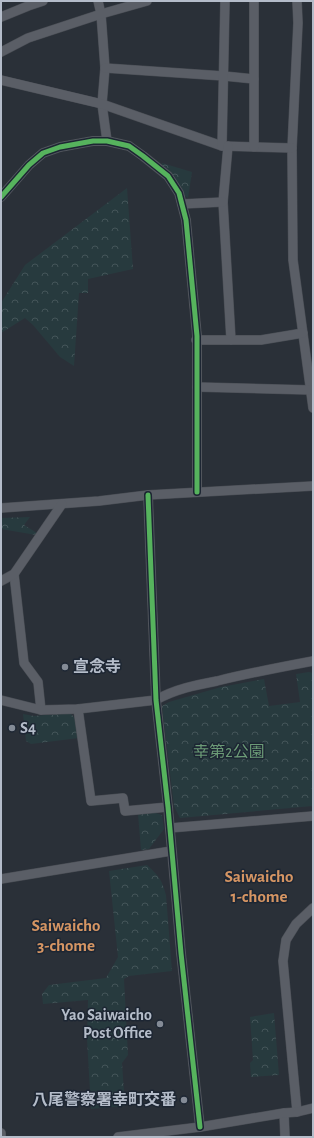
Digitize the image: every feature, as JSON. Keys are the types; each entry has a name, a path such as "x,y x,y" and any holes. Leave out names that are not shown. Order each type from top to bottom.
{"street":[{"path":"1,17 28,3 43,1"},
{"path":"98,1 101,14 105,68 102,104 107,141"},
{"path":"1,52 28,38 101,14 147,1"},
{"path":"225,1 225,146 223,202 231,340"},
{"path":"254,1 254,147"},
{"path":"297,1 298,23 292,148 293,260 313,408"},
{"path":"105,68 254,79"},
{"path":"1,80 102,104 225,146 292,148"},
{"path":"1,197 29,165 43,153 60,147 93,141 107,141 129,146 168,176 178,193 186,220 197,336 197,492"},
{"path":"182,204 223,202"},
{"path":"196,340 260,340 302,333"},
{"path":"196,388 311,390"},
{"path":"1,508 99,501 148,495 313,486"},
{"path":"148,495 156,700 200,1127"},
{"path":"1,581 14,574 62,504"},
{"path":"14,574 24,663 38,682 41,710"},
{"path":"1,700 41,710 78,709 156,700 167,693 190,687 266,670 313,662"},
{"path":"78,709 91,801 123,798 125,811 168,806"},
{"path":"170,828 313,816"},
{"path":"1,879 171,851"},
{"path":"297,1112 283,961 286,940 296,924 313,908"},
{"path":"118,1137 200,1127 297,1112 313,1108"},
{"path":"284,1113 285,1137"}],"green space":[{"path":"162,163 192,172 188,198 161,167"},
{"path":"127,188 133,269 88,279 88,293 79,293 74,366 60,357 33,325 25,318 1,333 1,303 25,265"},
{"path":"30,517 24,525 37,533 36,535 1,529 1,518"},
{"name":"幸第2公園","path":"309,672 313,673 313,806 180,818 174,806 162,706 169,702 221,687 264,679 269,706 300,702 296,674"},
{"path":"70,713 76,719 79,738 31,744 26,741 23,714 34,716"},
{"path":"153,812 162,815 164,829 149,849 141,850 138,814"},
{"path":"147,865 160,878 166,895 172,971 129,976 124,979 128,1055 122,1063 125,1106 91,1109 87,1039 88,1000 43,1004 42,994 49,985 106,978 118,957 109,871"},
{"path":"274,1013 279,1075 251,1077 250,1063 253,1060 250,1017"}],"cycle path":[{"path":"1,197 29,165 43,153 60,147 93,141 107,141 129,146 168,176 179,193 186,220 197,336 197,492"},
{"path":"148,495 156,700 200,1127"}],"place":[{"name":"宣念寺","path":"65,667"},
{"name":"S4","path":"12,728"},
{"name":"Yao Saiwaicho Post Office","path":"160,1024"},
{"name":"八尾警察署幸町交番","path":"184,1100"}],"district":[{"name":"Saiwaicho 1-chome","path":"259,886"},
{"name":"Saiwaicho 3-chome","path":"66,935"}]}
